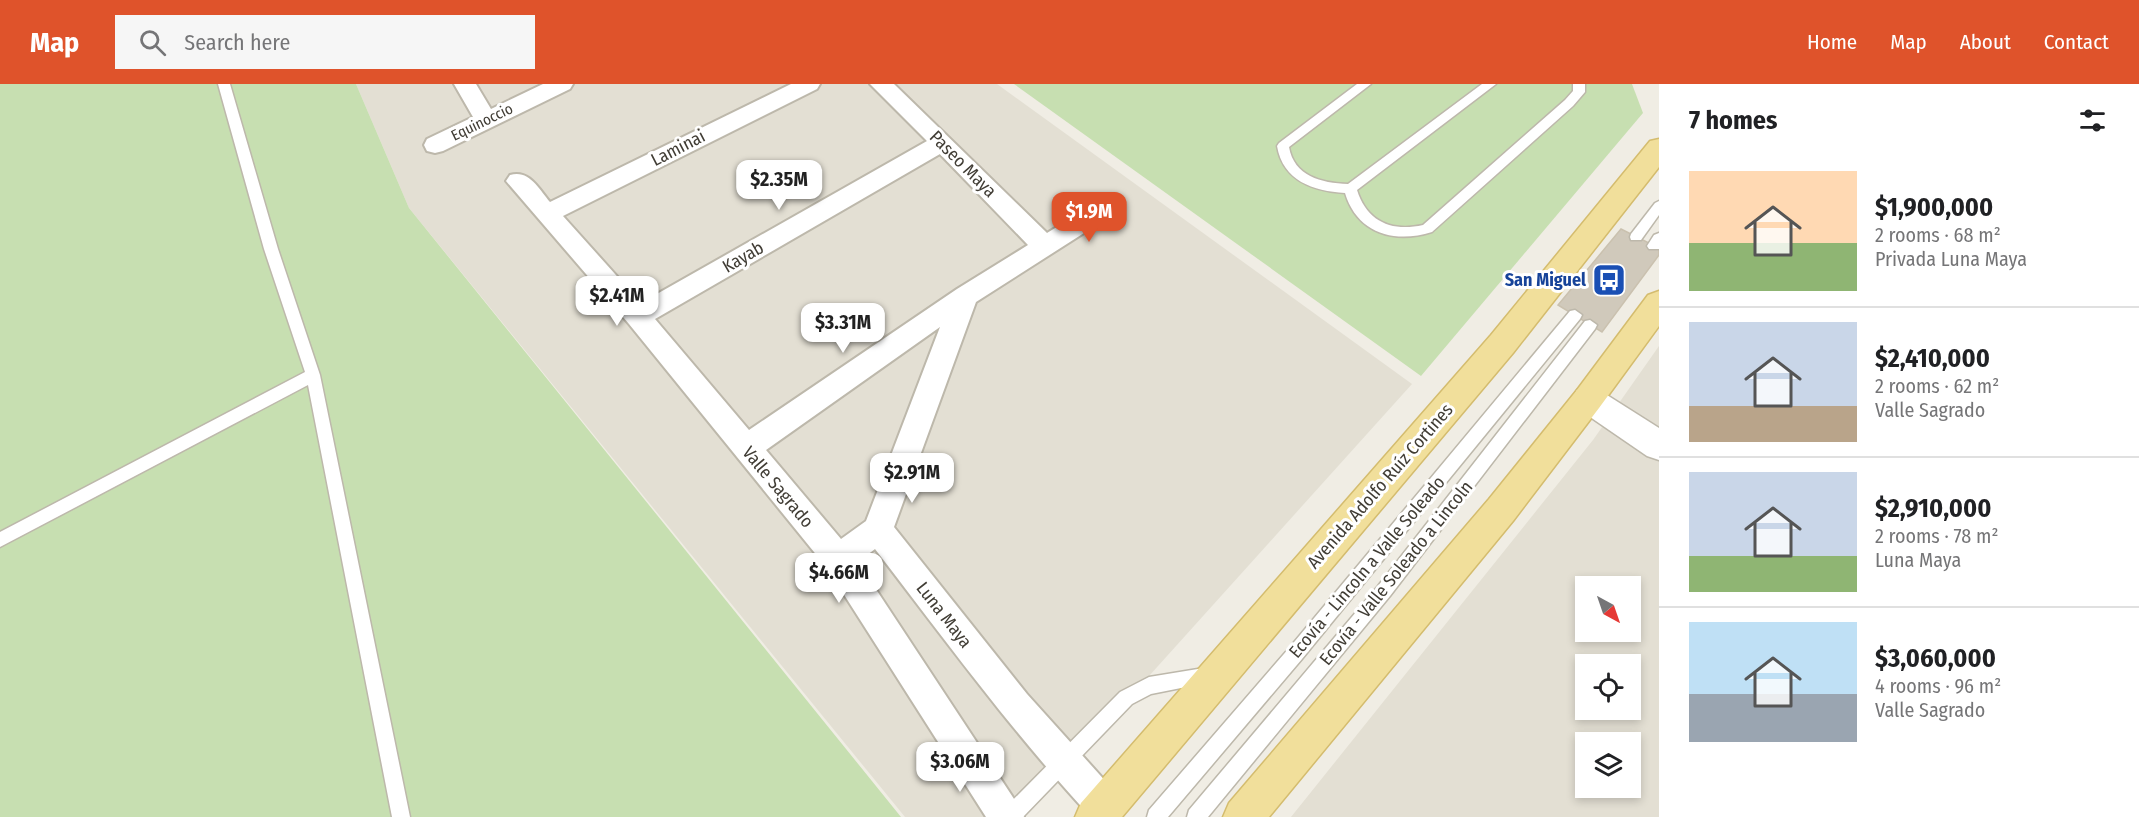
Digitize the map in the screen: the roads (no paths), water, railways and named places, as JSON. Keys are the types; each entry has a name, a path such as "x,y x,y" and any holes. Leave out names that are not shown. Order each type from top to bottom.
{"main road":[{"name":"Avenida Adolfo Ruíz Cortines","path":"1100,811 1502,344 1659,148"},
{"path":"1243,817 1501,510 1588,399 1659,303"}],"street":[{"path":"465,84 486,120"},
{"name":"Equinoccio","path":"435,145 562,84"},
{"name":"Laminai","path":"547,214 809,84"},
{"name":"Paseo Maya","path":"881,84 942,142 1044,246"},
{"name":"Kayab","path":"638,317 942,142"},
{"name":"Valle Sagrado","path":"518,181 638,317 838,558 1008,817"},
{"path":"746,448 966,296 1112,204"},
{"path":"838,558 878,530 966,296"},
{"path":"1588,399 1659,446"},
{"name":"Luna Maya","path":"878,530 1100,811"}],"lane":[{"path":"224,84 271,249 313,375 401,817"},
{"path":"1365,84 1283,146 1284,159 1294,173 1311,183 1350,189 1490,84"},
{"path":"1350,189 1357,211 1370,223 1390,232 1412,234 1427,229 1569,103 1579,92 1579,84"},
{"path":"1636,237 1659,206"},
{"name":"Ecovía - Lincoln a Valle Soleado","path":"1156,817 1296,653 1575,315"},
{"name":"Ecovía - Valle Soleado a Lincoln","path":"1196,817 1384,591 1590,325"},
{"path":"0,540 313,375"},
{"path":"1008,817 1126,698 1149,686 1219,674"}],"place":[{"name":"San Miguel","path":"1609,280"}]}
